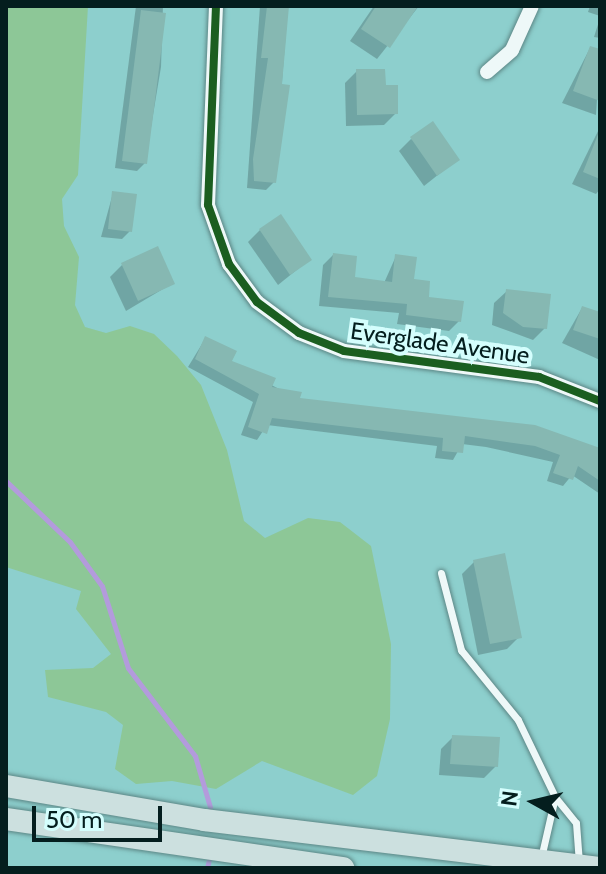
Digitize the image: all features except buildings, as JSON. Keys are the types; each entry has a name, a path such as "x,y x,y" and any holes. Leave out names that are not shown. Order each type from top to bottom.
{"main road":[{"path":"6,786 204,820 589,867"},
{"path":"6,819 292,864 343,868"}],"street":[{"name":"Everglade Avenue","path":"216,6 208,205 229,264 257,302 299,333 344,351 539,377 600,401"},
{"path":"487,72 512,50 532,6"}],"lane":[{"path":"441,573 461,650 518,720 555,797 576,823 589,867"},
{"path":"540,860 555,797"}],"green space":[{"path":"6,6 88,6 78,175 62,199 64,226 79,257 75,305 85,327 106,333 130,326 154,334 177,356 201,385 227,450 244,521 265,538 308,518 340,522 371,546 391,644 390,719 377,776 353,795 262,761 216,789 172,781 136,784 115,769 123,725 106,712 48,697 45,670 93,668 111,654 76,609 81,591 6,567"}],"waterway":[{"path":"6,481 70,542 102,586 128,668 195,756 210,807"},
{"path":"207,868 209,859"}],"cycle path":[{"path":"216,6 208,205 229,264 257,302 299,333 344,351 539,377 600,401"}]}
